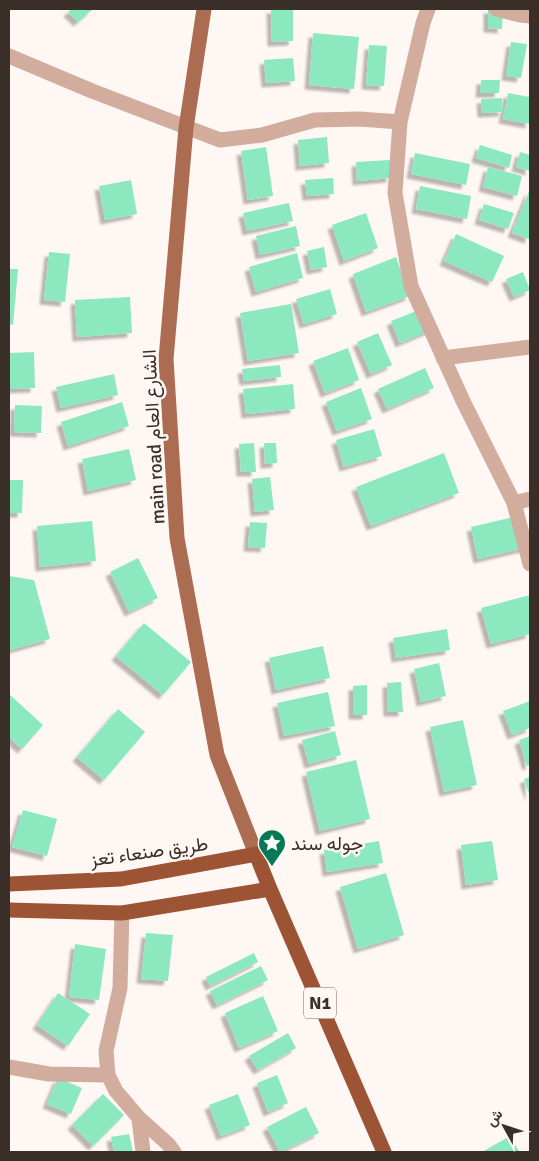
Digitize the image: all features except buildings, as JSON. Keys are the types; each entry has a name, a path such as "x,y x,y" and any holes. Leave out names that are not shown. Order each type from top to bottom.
{"highway":[{"name":"طريق صنعاء تعز","path":"9,884 121,879 256,854"},
{"name":"N1","path":"256,854 384,1152"},
{"path":"9,910 122,913 270,889"}],"main road":[{"name":"main road الشارع العام","path":"204,9 186,128 166,359 177,538 217,755 256,854"}],"street":[{"path":"428,9 400,122 395,193 411,286 462,401 514,503 530,564"},
{"path":"496,9 530,16"},
{"path":"9,56 92,91 220,140 262,135 315,120 360,119 400,122"},
{"path":"443,358 530,347"},
{"path":"514,503 530,499"},
{"path":"122,913 120,988 106,1051 108,1075 116,1091 139,1118 168,1144 174,1152"},
{"path":"9,1067 49,1074 108,1075"},
{"path":"139,1118 143,1152"}],"place":[{"name":"جوله سند","path":"272,867"}]}
